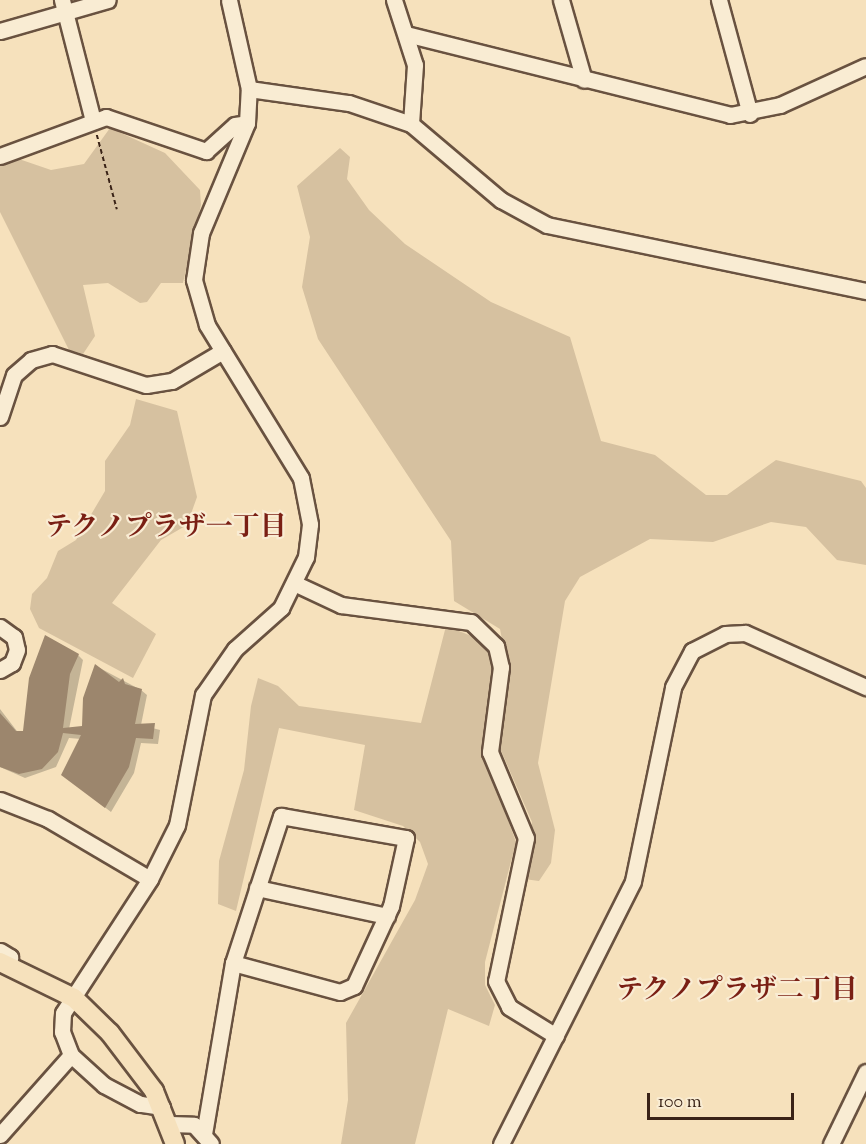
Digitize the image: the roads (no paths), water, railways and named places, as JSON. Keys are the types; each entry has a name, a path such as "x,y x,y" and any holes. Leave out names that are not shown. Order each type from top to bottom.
{"main road":[{"path":"3,959 74,998 128,1054 166,1116 175,1144"}],"street":[{"path":"0,31 64,7 108,0"},
{"path":"229,0 249,88 247,123 195,255 199,308 301,478 310,524 296,584 281,608 218,669 203,695 183,805 150,879 63,1013 62,1032 71,1055 104,1085 166,1116 181,1120 207,1139 233,963 281,816 406,838 387,916 354,986 340,992 233,963"},
{"path":"394,0 415,65 411,124"},
{"path":"561,0 584,80"},
{"path":"719,0 750,114"},
{"path":"64,7 93,121"},
{"path":"406,34 709,113 750,114 866,66"},
{"path":"249,88 349,103 411,124 501,200 547,225 866,291"},
{"path":"0,156 106,117 206,151 235,125 247,123"},
{"path":"0,417 14,375 31,360 52,354 146,385 172,381 223,351"},
{"path":"296,584 341,605 471,622 496,646 501,667 490,752 526,838 496,981 509,1007 556,1036"},
{"path":"0,627 14,637 17,650 12,663 0,670"},
{"path":"501,1144 633,881 673,687 692,651 725,634 745,633 866,687"},
{"path":"1,803 58,825 150,879"},
{"path":"257,888 387,916"},
{"path":"0,1135 71,1055"},
{"path":"831,1144 866,1072"}],"district":[{"name":"テクノプラザ一丁目","path":"166,529"},
{"name":"テクノプラザ二丁目","path":"737,992"}]}
